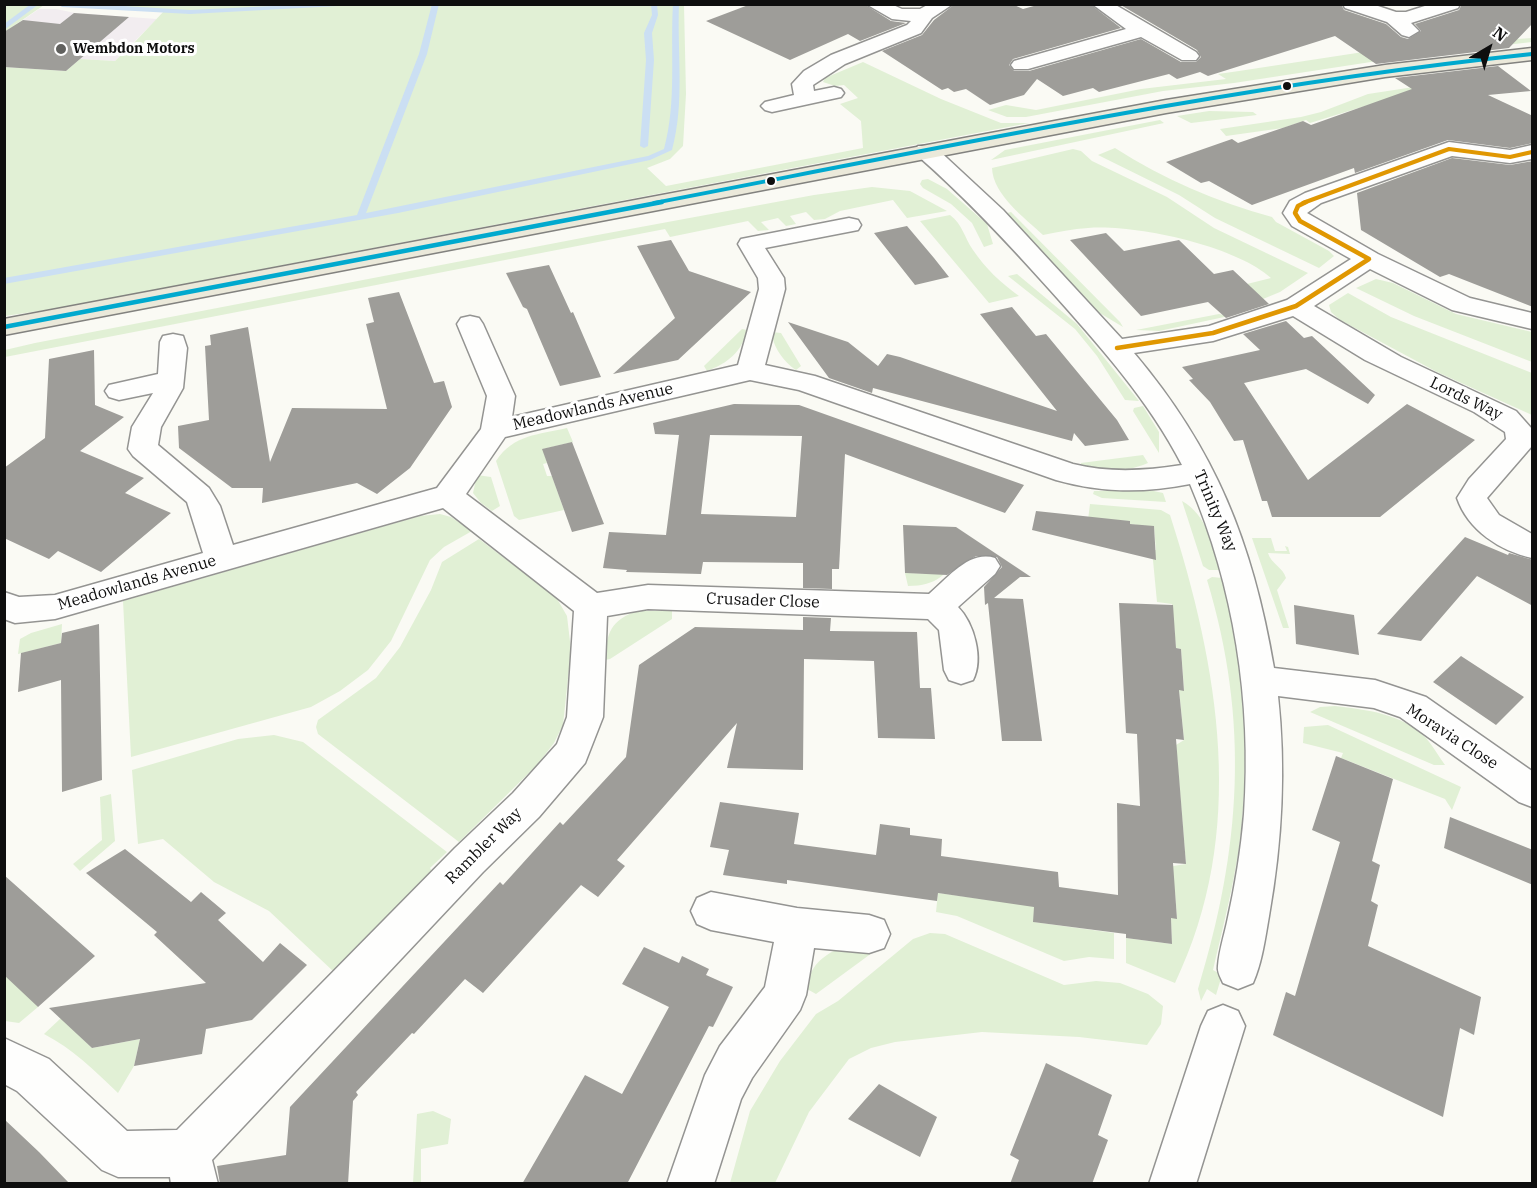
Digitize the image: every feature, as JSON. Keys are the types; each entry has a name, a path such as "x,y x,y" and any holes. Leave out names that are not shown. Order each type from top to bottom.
{"main road":[{"path":"4,327 926,151 1308,82 1421,66 1533,54"}],"street":[{"path":"876,4 918,22"},
{"path":"806,99 802,84 809,76 918,22 944,4"},
{"path":"1101,4 1142,31 1189,56"},
{"path":"1352,4 1394,18 1408,18 1451,4"},
{"path":"1394,18 1409,31"},
{"path":"1021,64 1142,31"},
{"path":"1039,41 1059,52"},
{"path":"772,106 834,93"},
{"path":"1533,152 1519,158 1504,158 1459,148 1449,149 1313,198 1298,206 1295,213 1300,221 1461,304 1533,321"},
{"name":"Trinity Way","path":"926,151 949,170 1117,348 1157,402 1201,472 1235,559 1259,680 1264,793 1256,879 1238,969"},
{"path":"750,372 772,289 771,278 745,237 849,225"},
{"path":"1117,348 1213,333 1296,306 1370,259"},
{"name":"Lords Way","path":"1296,306 1327,327 1394,364 1499,414 1516,426 1521,433 1521,441 1472,498 1475,510 1491,525 1533,547"},
{"path":"470,324 501,396 495,430"},
{"path":"173,342 173,365 167,393 141,438 143,449 198,495 205,506 221,559"},
{"name":"Meadowlands Avenue","path":"8,614 55,607 448,495 495,430 750,372 806,382 1097,482 1165,479 1201,472"},
{"path":"119,391 170,381"},
{"path":"448,495 591,606"},
{"path":"961,670 955,625 936,607 984,566"},
{"name":"Crusader Close","path":"591,606 648,597 936,607"},
{"name":"Rambler Way","path":"191,1168 469,860 526,805 572,752 585,717 591,606"},
{"name":"Moravia Close","path":"1259,680 1375,694 1413,707 1533,791"},
{"path":"711,911 797,927 869,934"},
{"path":"690,1184 707,1126 726,1081 736,1062 785,994 797,927"},
{"path":"1172,1184 1223,1026"},
{"path":"4,1060 33,1075 118,1154 191,1168"}],"shaded area":[{"path":"39,9 157,19 132,44 147,45 142,50 127,49 115,61 81,59 66,71 5,67 23,20"}],"green space":[{"path":"5,5 44,5 5,32"},
{"path":"62,5 684,5 686,94 683,146 670,159 647,168 666,186 863,148 861,121 840,104 858,98 844,85 835,86 823,82 825,78 863,62 941,99 1001,123 1029,123 53,309 5,316 4,67 66,71 80,59 115,61 127,49 142,50 146,45 132,45 164,11"},
{"path":"1532,38 1532,42 1410,56 1234,83 1163,91 1026,117 1007,117 988,110 1006,105 1036,110 1141,89 1226,79 1218,74 1396,47"},
{"path":"1440,83 1310,123 1306,120 1283,128 1226,136 1220,129 1301,117 1368,94"},
{"path":"1209,111 1253,112 1257,115 1191,123 1177,116"},
{"path":"1160,120 1164,123 991,160 1005,150"},
{"path":"1115,148 1152,170 1191,188 1272,217 1276,222 1334,256 1319,268 1215,218 1179,195 1098,155"},
{"path":"1073,149 1081,151 1092,161 1167,197 1214,228 1308,273 1280,292 1263,299 1247,284 1271,278 1255,266 1210,247 1158,234 1108,228 1077,229 1043,235 1004,197 994,178 992,168"},
{"path":"928,179 947,189 987,224 993,244 984,247 972,223 951,204 923,188 920,184 922,180"},
{"path":"872,187 910,191 947,211 907,218 893,200 840,211 825,219 814,220 806,212 790,216 796,224 786,226 778,218 761,222 769,230 758,231 748,221 670,237 665,229 5,357 5,350 35,343 592,236 814,195"},
{"path":"1011,212 1123,327 1098,312 1007,213"},
{"path":"950,215 958,223 983,263 1019,296 989,303 920,221"},
{"path":"1017,274 1077,324 1139,401 1125,400 1097,356 1075,329 1008,276"},
{"path":"1376,279 1393,283 1456,314 1532,332 1532,362 1414,316 1356,288"},
{"path":"1348,293 1391,317 1532,373 1532,415 1437,372 1340,320 1331,312 1329,305"},
{"path":"1219,314 1229,316 1159,331 1136,330"},
{"path":"742,329 747,330 738,351 728,360 707,371 704,366"},
{"path":"772,332 781,333 801,366 796,370 780,353 774,343"},
{"path":"1143,406 1159,432 1159,453 1133,411 1134,408"},
{"path":"567,428 573,442 543,449 547,463 543,464 547,476 552,476 564,510 519,520 514,516 496,461 511,445 527,437"},
{"path":"1143,455 1148,463 1123,470 1097,471 1080,468 1081,463"},
{"path":"477,475 491,477 500,506 492,511 473,493"},
{"path":"1149,490 1163,493 1166,502 1102,498 1093,494 1094,491"},
{"path":"1182,501 1198,514 1203,522 1221,570 1209,570 1203,566"},
{"path":"1090,504 1161,510 1170,515 1202,631 1212,690 1218,750 1218,809 1212,868 1198,926 1175,983 1126,963 1126,938 1172,944 1171,918 1177,918 1175,892 1169,891 1167,867 1186,864 1176,745 1184,740 1179,690 1184,690 1181,649 1176,648 1172,604 1157,602 1152,550 1156,550 1154,527 1130,524 1130,521 1088,520"},
{"path":"440,514 451,517 472,531 444,547 430,560 391,641 368,670 340,691 311,707 131,757 123,601 420,516"},
{"path":"1252,538 1271,538 1275,551 1287,551 1285,546 1288,547 1290,554 1268,553 1286,578 1277,590 1289,628 1283,628"},
{"path":"479,539 556,597 567,616 571,650 563,725 554,743 537,765 459,842 318,734 316,727 318,720 376,678 400,647 431,590 442,562"},
{"path":"965,554 946,573 934,581 908,586 905,573 939,574"},
{"path":"1212,577 1222,578 1235,644 1243,708 1245,773 1238,856 1213,970 1222,975 1216,995 1207,989 1201,1001 1198,989 1224,886 1235,785 1230,684 1221,633 1207,580"},
{"path":"638,611 672,611 672,619 605,660 609,635 616,623"},
{"path":"62,624 61,643 18,654 20,639 31,633"},
{"path":"1335,706 1383,714 1406,723 1426,738 1445,765 1434,765 1310,712 1320,707"},
{"path":"1328,725 1461,787 1452,810 1445,799 1341,758 1343,753 1303,743 1304,727"},
{"path":"274,735 303,742 447,852 430,868 434,874 334,972 269,911 214,882 163,839 138,844 132,770 238,739"},
{"path":"111,794 115,841 80,871 73,864 102,840 100,797"},
{"path":"938,893 1034,906 1034,922 1114,933 1114,959 1089,957 1064,961 957,916 936,912"},
{"path":"930,933 945,934 1064,985 1096,981 1120,983 1148,994 1163,1006 1161,1024 1147,1045 1079,1037 982,1032 895,1042 871,1048 849,1059 809,1112 775,1183 730,1183 750,1111 780,1061 816,1014 838,1001 913,939"},
{"path":"837,949 876,950 816,994 807,989 812,970"},
{"path":"11,971 38,1007 19,1023 5,1021 4,976"},
{"path":"61,1018 92,1048 140,1039 134,1066 118,1093 74,1053 44,1034"},
{"path":"433,1111 451,1119 448,1144 421,1149 421,1183 413,1183 417,1114"}],"building":[{"path":"751,4 864,4 891,21 906,23 860,41 848,34 790,60 706,21"},
{"path":"955,4 1012,4 1023,9 1041,4 1090,4 1121,28 1013,59 1009,65 1014,71 1029,71 1141,39 1181,62 1196,62 1201,57 1197,50 1119,4 1341,4 1344,10 1386,24 1401,37 1408,39 1421,31 1415,24 1459,10 1462,4 1533,4 1533,23 1509,48 1376,64 1335,36 1208,76 1200,72 1177,79 1169,74 1099,92 1093,88 1063,96 1037,79 1024,95 990,105 966,89 954,92 948,88 942,90 882,51 922,35 934,20"},
{"path":"74,13 129,17 66,71 4,67 4,32 23,20 60,24"},
{"path":"1498,66 1531,91 1488,95 1533,116 1533,143 1510,148 1448,140 1355,173 1354,168 1252,205 1209,181 1201,183 1166,162 1232,139 1238,143 1303,121 1311,125 1412,89 1395,78"},
{"path":"1452,158 1510,165 1533,161 1533,307 1449,274 1440,277 1361,230 1357,193"},
{"path":"907,226 949,277 915,285 874,233"},
{"path":"1106,233 1124,251 1179,240 1214,274 1233,270 1269,304 1226,318 1208,302 1141,316 1070,240"},
{"path":"671,240 689,271 751,292 678,360 613,374 675,318 637,246"},
{"path":"549,265 571,313 573,312 601,377 560,386 527,309 523,307 506,273"},
{"path":"399,292 434,383 444,381 452,407 410,468 377,494 357,483 262,503 263,488 232,488 179,448 178,426 209,420 205,346 211,345 210,335 248,327 270,462 292,408 387,409 366,324 374,322 368,298"},
{"path":"1012,307 1036,336 1046,334 1117,420 1129,440 1085,446 1074,433 1072,441 873,388 872,393 829,378 788,322 848,342 878,366 887,354 900,357 1057,411 980,314"},
{"path":"1286,321 1304,338 1312,336 1375,395 1368,404 1306,369 1244,383 1308,480 1407,404 1475,440 1380,517 1272,517 1267,501 1262,501 1243,440 1234,441 1210,402 1189,380 1193,379 1182,367 1260,350 1243,334"},
{"path":"94,350 95,405 124,417 80,451 144,478 125,493 171,513 101,572 58,551 49,559 4,538 4,468 45,438 49,359"},
{"path":"734,404 799,405 1024,485 1005,513 845,454 839,569 832,569 832,589 803,588 803,563 703,562 701,574 626,572 627,570 603,568 609,532 666,535 679,435 655,434 653,423","holes":["710,435 802,436 796,517 701,514"]},
{"path":"572,442 604,524 572,532 542,449"},
{"path":"1036,511 1130,521 1130,524 1154,526 1156,560 1032,530"},
{"path":"903,525 956,527 1031,577 1020,577 994,598 1023,599 1042,741 1002,741 988,603 985,605 984,587 1002,567 997,557 976,556 947,575 905,573"},
{"path":"1465,537 1508,555 1509,553 1533,560 1533,606 1477,576 1421,641 1377,634"},
{"path":"1119,603 1173,605 1176,648 1181,649 1184,691 1179,690 1184,740 1176,739 1186,864 1173,863 1177,919 1171,918 1172,944 1126,938 1126,934 1033,922 1034,907 938,893 937,901 787,880 787,884 723,875 729,850 710,847 720,802 799,813 794,844 876,855 880,824 910,828 910,835 942,839 941,856 1058,872 1059,887 1118,895 1117,803 1140,806 1137,734 1126,733"},
{"path":"1294,605 1354,615 1359,655 1296,644"},
{"path":"803,617 831,618 830,631 917,632 920,688 931,688 935,739 878,738 874,661 804,659 803,770 727,768 737,723 617,860 625,866 598,897 581,885 483,993 465,979 356,1092 358,1095 353,1101 348,1184 220,1184 217,1166 286,1155 290,1107 500,882 503,885 560,822 563,825 626,757 639,665 695,627 803,630"},
{"path":"99,624 102,780 62,792 61,680 18,692 21,653 61,643 62,633"},
{"path":"1461,656 1524,697 1496,725 1433,682"},
{"path":"1336,756 1393,779 1372,861 1380,865 1371,901 1378,905 1368,946 1481,997 1474,1035 1460,1028 1443,1117 1273,1035 1286,992 1295,996 1340,842 1312,830"},
{"path":"1450,817 1533,850 1533,885 1444,848"},
{"path":"125,849 191,902 201,892 226,913 218,920 263,962 280,943 307,965 252,1020 206,1029 202,1054 134,1066 140,1039 92,1048 49,1008 206,983 154,935 157,932 86,873"},
{"path":"4,875 95,956 38,1007 4,975"},
{"path":"644,947 679,963 682,956 709,969 706,975 733,987 713,1027 709,1026 627,1184 522,1184 585,1075 622,1094 669,1007 622,984"},
{"path":"1046,1063 1112,1095 1098,1135 1108,1140 1092,1184 1010,1184 1019,1160 1010,1155"},
{"path":"879,1084 937,1117 920,1157 848,1119"},
{"path":"4,1119 39,1152 70,1184 4,1184"}],"waterway":[{"path":"4,28 36,4"},
{"path":"62,5 190,12 372,4"},
{"path":"361,215 423,54 436,4"},
{"path":"644,146 650,60 648,33 655,15 654,4"},
{"path":"4,281 398,210 650,158 668,150 673,132 677,96 676,4"}],"transit line":[{"path":"4,327 1166,106 1385,71 1532,54"},
{"path":"1117,348 1213,333 1296,306 1369,259 1300,221 1295,213 1298,206 1313,198 1449,149 1471,150 1510,157 1532,152"}],"place":[{"name":"Wembdon Motors","path":"61,49"}]}
